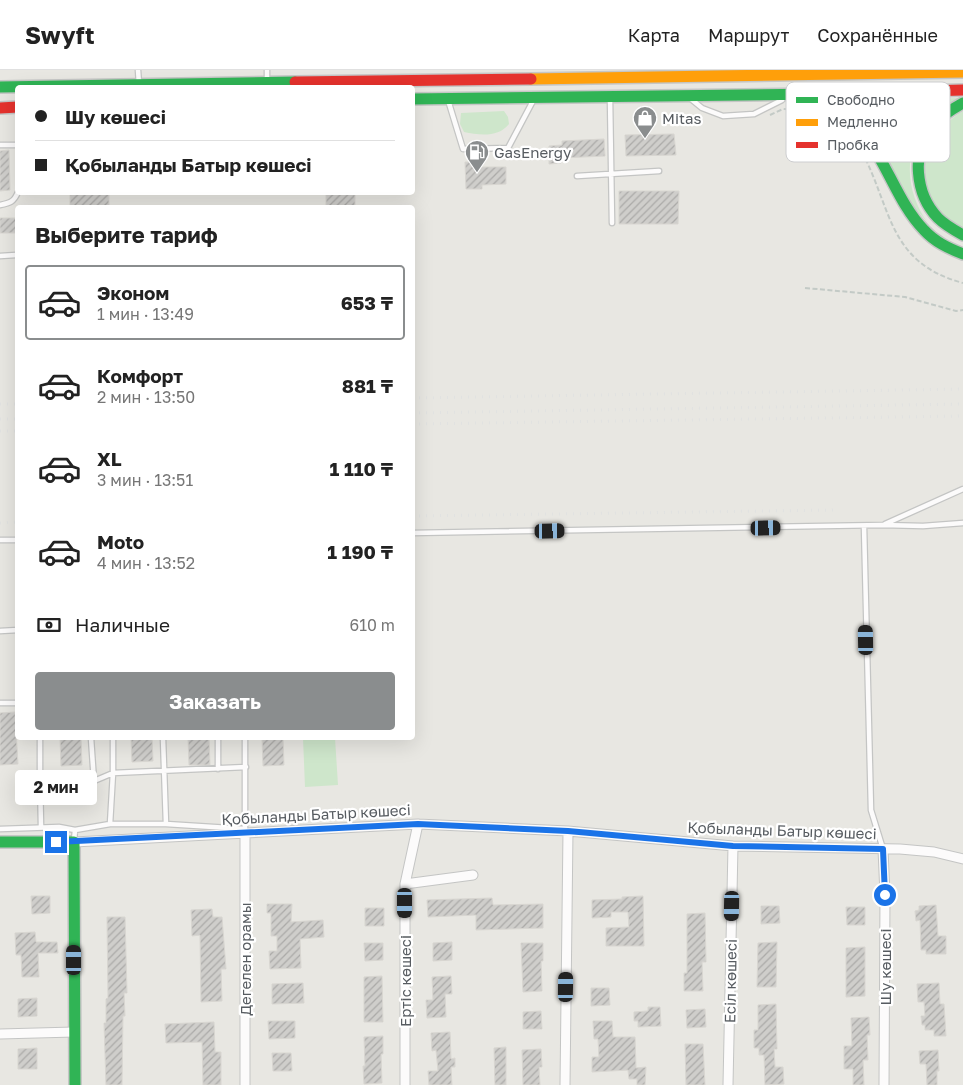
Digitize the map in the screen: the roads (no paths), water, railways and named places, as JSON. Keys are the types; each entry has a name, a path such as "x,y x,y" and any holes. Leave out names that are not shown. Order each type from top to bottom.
{"main road":[{"path":"811,76 836,70"},
{"path":"171,85 692,73 811,76 963,72"},
{"path":"0,87 15,87"},
{"path":"950,91 963,90"},
{"path":"415,99 786,96"},
{"path":"950,111 963,103"},
{"path":"0,108 15,107"},
{"path":"881,162 899,197 924,232 939,245 953,252 963,254"},
{"path":"919,162 920,188 934,214 944,225 963,235"},
{"path":"74,1085 75,836"},
{"name":"Қобыланды Батыр көшесі","path":"0,842 75,836"}],"street":[{"name":"Қобыланды Батыр көшесі","path":"75,836 418,824 568,831 733,846 934,852 963,859"},
{"name":"Ертіс көшесі","path":"405,1085 405,884 418,824"},
{"name":"Дегелен орамы","path":"245,831 245,1085"},
{"path":"564,1085 568,831"},
{"name":"Есіл көшесі","path":"728,1085 733,846"},
{"name":"Шу көшесі","path":"883,849 885,895 884,1085"},
{"path":"405,884 473,875"},
{"path":"0,1034 74,1032"}],"lane":[{"path":"138,70 139,85"},
{"path":"266,70 267,82"},
{"path":"610,96 612,223"},
{"path":"688,96 702,108 723,116 754,114 786,98"},
{"path":"448,99 463,149 508,148 535,97"},
{"path":"0,145 15,145"},
{"path":"577,176 659,171"},
{"path":"0,205 11,203 16,195"},
{"path":"0,256 15,255"},
{"path":"884,525 963,489"},
{"path":"415,533 884,525 924,526 963,523"},
{"path":"864,526 871,810 883,849"},
{"path":"0,540 15,540"},
{"path":"0,631 15,630"},
{"path":"0,703 15,703"},
{"path":"40,740 41,827"},
{"path":"91,740 94,781"},
{"path":"110,824 113,740"},
{"path":"163,740 166,824"},
{"path":"218,740 218,769"},
{"path":"0,829 59,827 75,836 110,824 166,824 245,831 245,740"},
{"path":"40,776 94,781 113,773 246,767"}],"railway":[{"path":"415,398 963,389"},
{"path":"0,404 15,404"},
{"path":"415,413 963,404"},
{"path":"415,424 963,416"},
{"path":"0,419 15,419"},
{"path":"0,431 15,431"},
{"path":"415,516 837,510"},
{"path":"0,523 15,522"}],"place":[{"name":"Mitas","path":"645,139"},
{"name":"GasEnergy","path":"477,173"}]}
